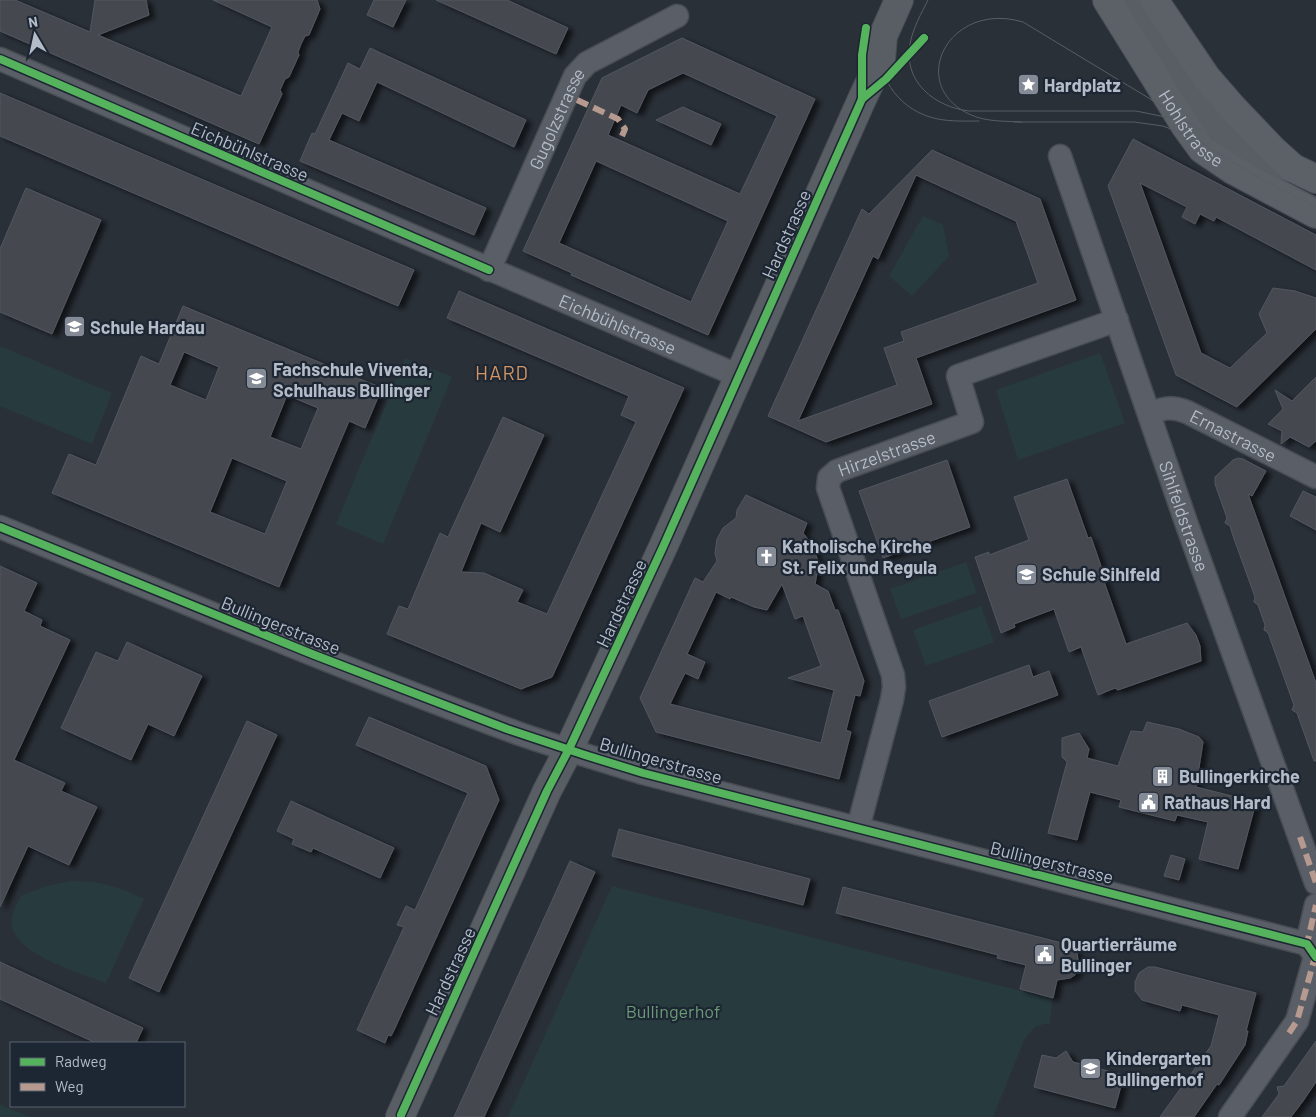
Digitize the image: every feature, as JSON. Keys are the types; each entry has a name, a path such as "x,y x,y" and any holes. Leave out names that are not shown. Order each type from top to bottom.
{"main road":[{"path":"887,46 899,0"},
{"path":"887,46 917,0"},
{"name":"Hohlstrasse","path":"1107,0 1190,133 1202,149 1233,170 1316,214"},
{"name":"Hohlstrasse","path":"1127,0 1172,68 1199,103 1226,133 1241,147 1262,158 1304,174"},
{"path":"1154,0 1206,78 1272,149 1304,174"},
{"name":"Hardstrasse","path":"400,1117 547,791 569,749 663,547 887,46"}],"street":[{"name":"Gugolzstrasse","path":"489,270 575,76 587,64 677,16"},
{"name":"Eichbühlstrasse","path":"0,59 739,376"},
{"name":"Sihlfeldstrasse","path":"1060,156 1190,534 1315,878"},
{"name":"Hirzelstrasse","path":"858,828 892,700 893,681 889,662 828,488 829,478 837,471 972,422 958,376 1117,320"},
{"name":"Ernastrasse","path":"1149,413 1175,407 1316,477"},
{"name":"Bullingerstrasse","path":"0,527 312,654 507,729 643,773 858,828 1313,952"},
{"path":"1230,1117 1297,1021 1313,952 1316,905"}],"green space":[{"path":"923,216 943,225 949,256 912,296 889,276"},
{"path":"0,346 112,393 92,444 0,406"},
{"path":"1100,353 1125,423 1018,460 996,390"},
{"path":"405,358 452,377 383,544 336,524"},
{"path":"966,562 977,593 901,619 890,589"},
{"path":"981,606 994,642 926,666 913,630"},
{"path":"70,881 108,885 144,899 106,983 38,955 17,937 12,926 15,907 21,896 47,886"},
{"name":"Bullingerhof","path":"612,886 1052,999 1050,1024 1035,1027 1025,1038 993,1117 508,1117"},
{"path":"0,1104 29,1117 0,1117"}],"building":[{"path":"0,0 15,0 90,32 95,0 146,0 149,15 98,35 241,96 272,27 213,0 317,0 320,9 309,35 305,36 301,44 298,52 299,55 289,77 285,79 280,90 282,94 259,144 0,31"},
{"path":"374,0 406,0 393,27 367,15"},
{"path":"436,0 507,0 568,28 556,54"},
{"path":"682,38 815,99 708,335 571,275 572,273 523,251 602,78","holes":["683,73 777,116 740,194 608,135 621,105 637,113 648,90","596,161 728,221 691,302 559,243"]},
{"path":"370,48 526,120 514,147 377,82 359,121 342,113 329,140 486,208 474,235 300,161 312,133 315,134 348,63 360,69"},
{"path":"0,93 414,270 398,306 0,136"},
{"path":"683,107 721,124 711,145 656,120"},
{"path":"1133,139 1316,235 1316,270 1216,217 1214,221 1200,214 1195,224 1182,217 1187,207 1140,183 1201,353 1230,368 1267,333 1259,314 1273,288 1295,291 1316,298 1316,329 1237,407 1176,375 1108,186"},
{"path":"932,150 1040,199 1076,300 916,358 932,404 826,442 768,416 862,209 869,214","holes":["916,175 1016,221 1038,283 901,332 904,341 884,348 897,385 798,421 873,256 878,259"]},
{"path":"26,188 101,220 52,334 0,312 0,249"},
{"path":"459,291 684,388 552,677 521,689 387,634 399,606 408,609 440,533 448,537 503,417 544,435 500,532 481,523 461,572 484,573 523,590 517,602 547,614 636,422 621,415 629,396 447,318"},
{"path":"183,306 382,388 365,428 349,421 279,587 52,493 69,454 96,465 141,356 159,364","holes":["184,352 219,367 206,400 170,385","287,395 318,408 301,449 270,437","232,458 287,481 265,534 210,512"]},
{"path":"1316,377 1316,441 1309,447 1290,437 1281,444 1282,431 1268,424 1283,409 1275,390 1292,401"},
{"path":"1238,458 1266,471 1252,496 1248,494 1316,683 1316,761 1314,761 1297,713 1292,710 1294,705 1268,633 1264,630 1265,625 1258,605 1254,602 1255,597 1230,526 1225,523 1227,518 1215,484 1215,477 1233,460"},
{"path":"947,460 970,527 883,558 859,491"},
{"path":"1067,479 1088,538 1091,537 1103,572 1101,573 1126,644 1187,623 1196,635 1200,646 1201,661 1118,690 1115,688 1098,695 1081,647 1069,652 1054,609 1014,624 1015,627 1001,633 975,557 989,552 989,555 1029,540 1014,497"},
{"path":"1303,491 1316,497 1316,530 1290,516"},
{"path":"746,495 807,523 803,533 811,543 817,558 818,568 815,584 828,591 835,610 838,610 864,681 860,696 855,695 846,730 851,732 839,779 656,732 640,698 695,578 703,582 717,561 715,553 717,539 723,528 736,518 737,510","holes":["782,584 795,619 803,616 821,666 788,678 834,690 821,743 670,704 685,673 698,679 705,662 687,654 716,592 730,599 731,597 754,607 767,610"]},
{"path":"0,566 37,583 24,611 42,620 40,626 70,640 14,760 65,783 61,791 97,807 69,865 28,846 0,907"},
{"path":"127,642 202,676 174,736 148,724 131,760 61,728 96,652 118,661"},
{"path":"1029,665 1033,677 1049,671 1058,695 942,737 929,701"},
{"path":"369,717 486,766 499,800 395,1028 391,1036 388,1035 385,1043 357,1030 404,927 397,925 406,906 415,910 468,793 356,745"},
{"path":"247,721 277,735 159,992 129,978"},
{"path":"1147,722 1179,729 1199,737 1203,742 1196,787 1256,802 1238,869 1199,859 1208,822 1177,815 1175,821 1119,807 1121,800 1090,792 1077,840 1048,833 1067,762 1062,757 1062,738 1079,733 1089,749 1087,758 1118,766 1131,731 1143,732"},
{"path":"291,801 394,848 380,878 313,848 311,852 292,844 294,839 277,831"},
{"path":"619,829 810,879 803,905 612,856"},
{"path":"1171,855 1185,859 1179,880 1164,876"},
{"path":"570,861 595,872 502,1078 484,1117 454,1117"},
{"path":"843,887 1066,944 1077,953 1079,966 1075,975 1070,978 1057,980 1053,998 1020,989 1026,965 997,958 998,955 836,913"},
{"path":"0,962 143,1028 136,1042 94,1042 0,999"},
{"path":"1148,967 1155,967 1256,993 1246,1031 1248,1031 1245,1045 1219,1085 1217,1084 1194,1117 1160,1117 1211,1046 1219,1015 1182,1005 1180,1011 1142,1000 1135,991 1135,982 1139,973"},
{"path":"1316,1041 1316,1082 1303,1101 1291,1117 1262,1117 1279,1094 1277,1087 1284,1086"},
{"path":"1066,1051 1073,1062 1124,1075 1115,1108 1034,1087 1042,1055 1056,1058"}],"tram line":[{"path":"893,0 886,15 879,40 881,65 891,88 908,106 930,117 948,120 979,121"},
{"path":"928,0 913,32 909,58 911,70 917,81 924,90 944,104 956,109 969,111 1136,111 1175,119"},
{"path":"1022,122 988,120 975,117 950,101 940,84 939,66 945,49 957,34 974,23 997,18 1023,22 1180,117 1258,168 1316,197"},
{"path":"1014,122 1134,122 1163,126 1194,138 1264,181 1316,207"}],"marked path":[{"path":"577,100 618,119 625,129 622,136"},
{"path":"1300,837 1316,883"},
{"path":"1309,947 1307,944 1316,905"},
{"path":"1289,1033 1297,1021 1315,957"}],"cycle path":[{"path":"401,1115 547,791 569,749 663,547 862,99 862,55 866,28"},
{"path":"862,99 886,79 924,38"},
{"path":"0,59 489,270"},
{"path":"0,527 312,654 507,729 585,755 643,773 1307,944 1316,957"}],"place":[{"name":"Hardplatz","path":"1028,85"},
{"name":"Schule Hardau","path":"74,327"},
{"name":"Fachschule Viventa, Schulhaus Bullinger","path":"257,379"},
{"name":"Katholische Kirche St. Felix und Regula","path":"766,556"},
{"name":"Schule Sihlfeld","path":"1026,574"},
{"name":"Bullingerkirche","path":"1163,776"},
{"name":"Rathaus Hard","path":"1148,802"},
{"name":"Quartierräume Bullinger","path":"1045,954"},
{"name":"Kindergarten Bullingerhof","path":"1090,1068"}],"district":[{"name":"HARD","path":"502,372"}]}
